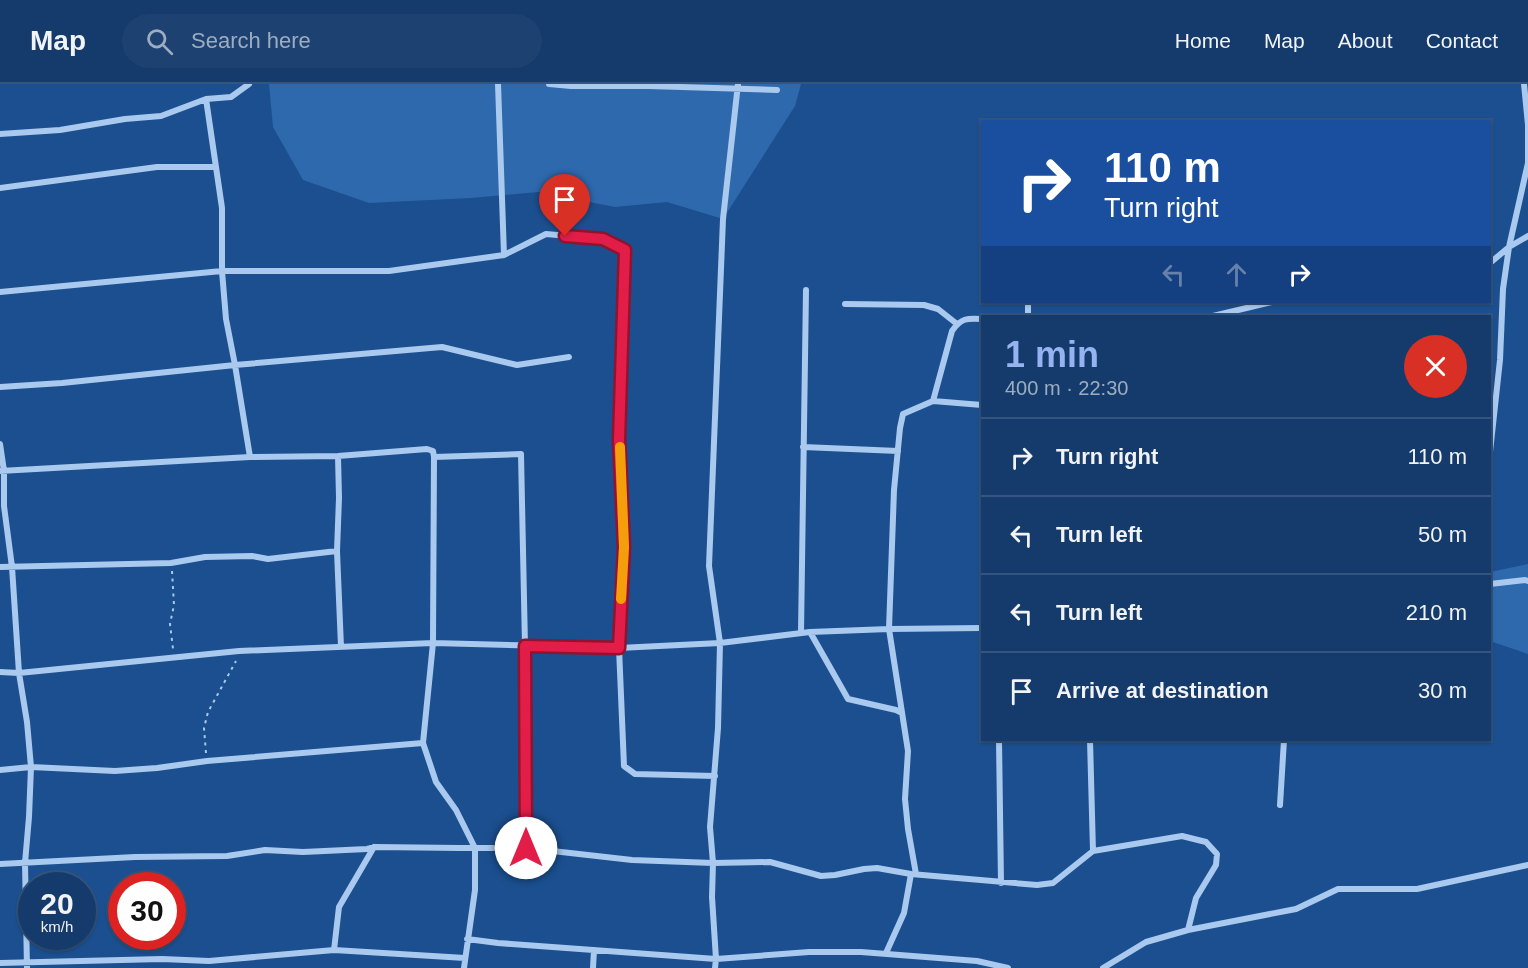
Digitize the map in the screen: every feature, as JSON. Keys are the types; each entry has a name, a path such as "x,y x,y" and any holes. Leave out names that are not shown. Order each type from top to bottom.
{"street":[{"path":"0,134 60,130 161,116 206,99 231,97 249,84"},
{"path":"498,84 504,255"},
{"path":"549,84 739,86 777,90"},
{"path":"1491,443 1500,360 1503,289 1509,248 1528,163 1528,125 1524,84"},
{"path":"715,968 711,828 720,643 709,567 723,219 739,86"},
{"path":"206,99 222,208 222,271 226,319 236,365 250,457"},
{"path":"0,188 158,166 216,167"},
{"path":"0,292 222,271 389,271 504,255 546,234 603,239 625,250 619,440 624,547 619,648 622,757 624,766 635,774 715,776"},
{"path":"1491,262 1528,236"},
{"path":"801,633 806,290"},
{"path":"1217,315 1268,303"},
{"path":"845,304 924,305 938,309 957,324"},
{"path":"933,401 952,331 957,324 968,318 981,319"},
{"path":"0,387 442,347 517,365 569,357"},
{"path":"886,953 904,913 914,874 905,799 908,751 889,629 893,506 900,428 903,414 933,401 981,405"},
{"path":"0,444 19,673 31,767 25,863 26,965"},
{"path":"803,447 898,451"},
{"path":"2,471 250,457 338,456 427,449 433,452 433,643 423,743 436,782 456,810 475,848 475,890 464,968"},
{"path":"434,457 521,454 526,848"},
{"path":"338,456 337,551 340,647"},
{"path":"0,567 171,563 206,557 252,556 268,559 337,551"},
{"path":"1491,584 1528,581"},
{"path":"0,672 19,673 239,651 433,643 619,648 720,643 810,632 981,628"},
{"path":"810,632 848,699 902,713"},
{"path":"999,741 1001,883"},
{"path":"1090,741 1093,851"},
{"path":"1280,805 1284,741"},
{"path":"0,770 31,767 115,771 423,743"},
{"path":"0,864 135,857 227,856 265,850 303,852 375,847 526,848 632,860 713,863 770,862 821,876 877,868 914,874 1037,885 1053,883 1093,851 1182,836 1206,842 1216,854 1216,865 1196,898 1188,930"},
{"path":"333,950 339,907 375,847"},
{"path":"1103,968 1146,942 1188,930 1296,909 1338,888 1417,889 1528,865"},
{"path":"467,939 716,959 809,952 886,953 977,961 1008,968"},
{"path":"0,963 26,965 162,959 209,961 333,950 465,958"},
{"path":"593,968 594,950"}],"path":[{"path":"171,563 174,606 170,624 174,657"},
{"path":"207,761 204,728 208,712 234,665 239,651"}],"shaded area":[{"path":"269,84 801,84 795,106 723,219 667,202 615,207 538,192 369,203 303,180 273,127"},
{"path":"1528,564 1528,654 1491,641 1491,572"}],"slow traffic":[{"path":"620,447 624,547 621,599"}],"route":[{"path":"526,848 525,646 619,648 624,547 619,440 625,250 603,239 565,236"}]}
